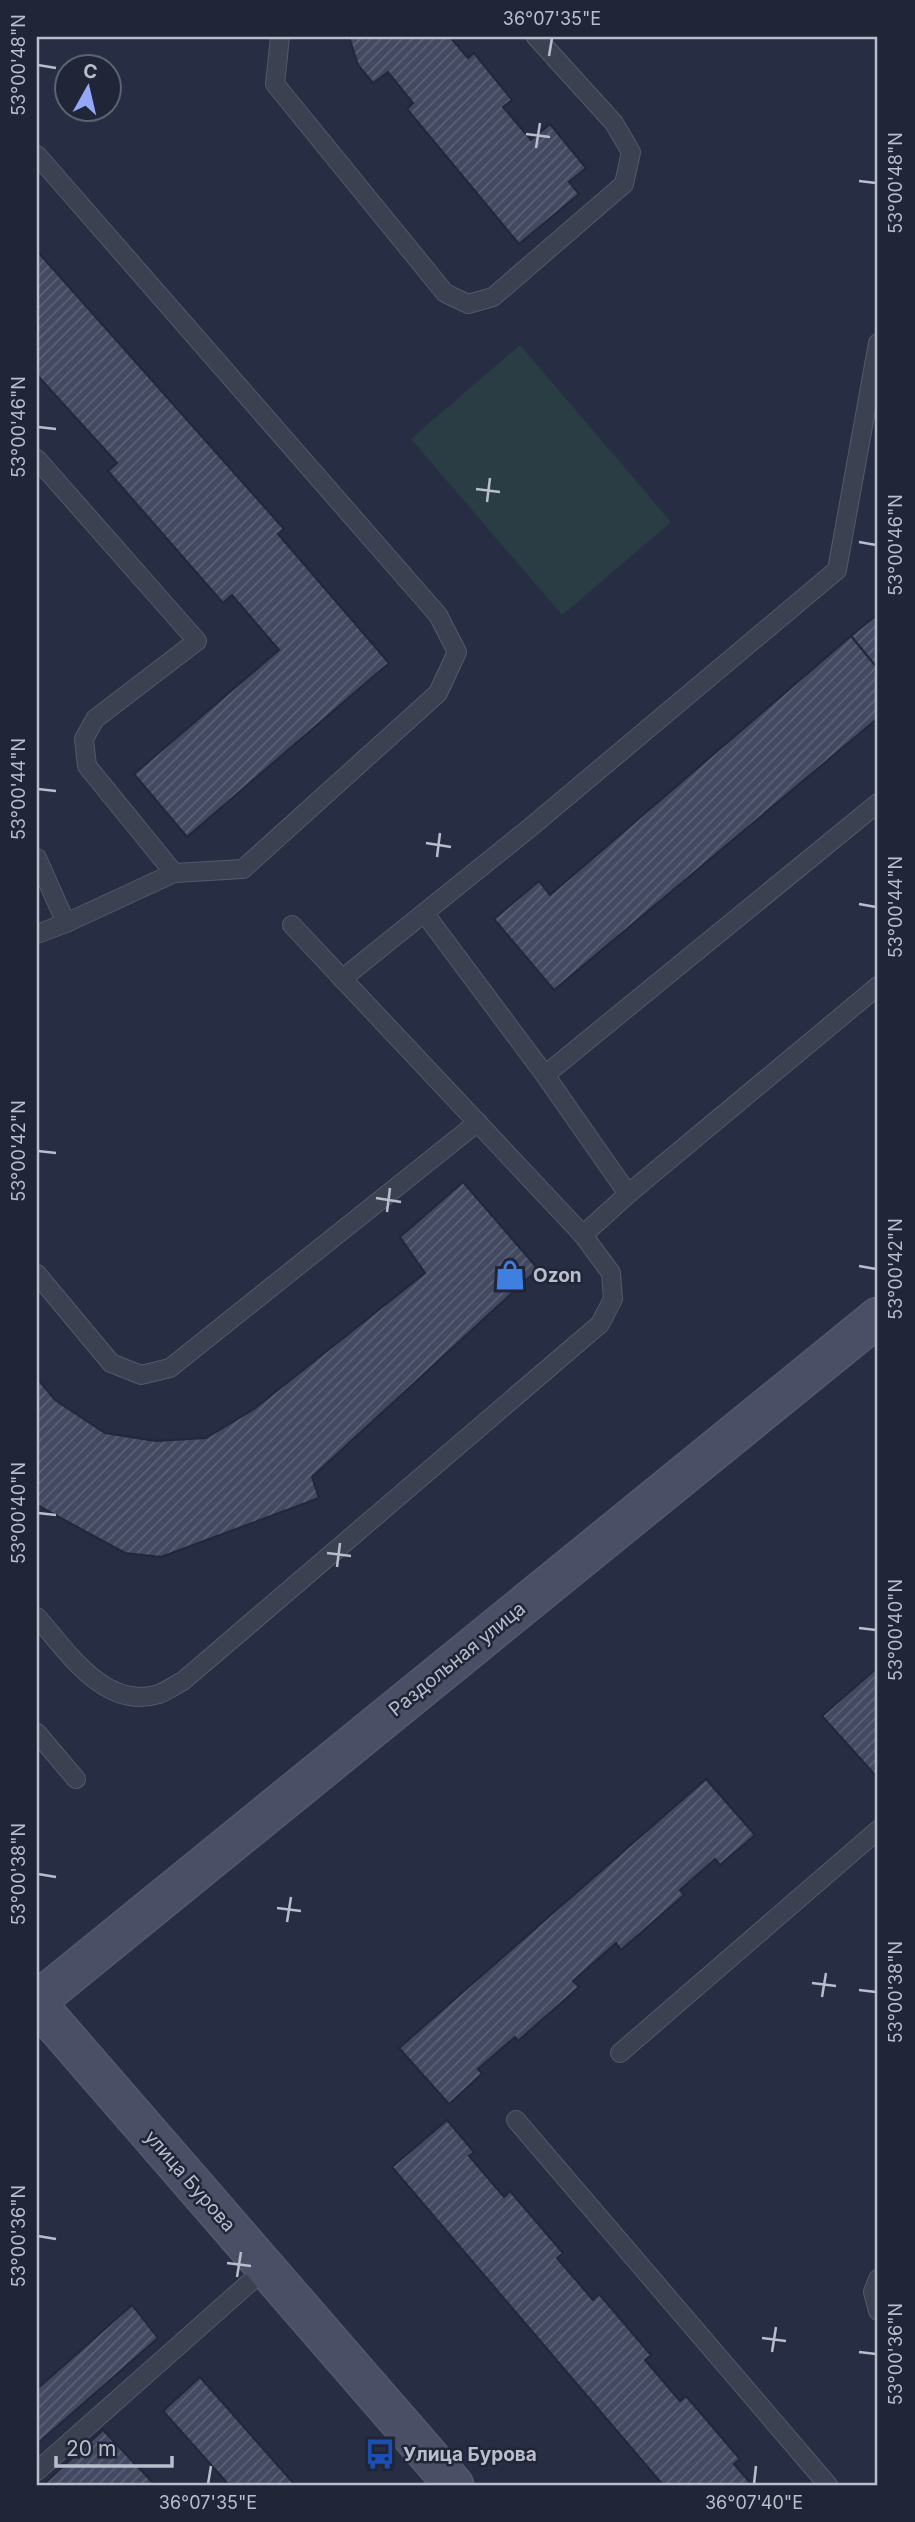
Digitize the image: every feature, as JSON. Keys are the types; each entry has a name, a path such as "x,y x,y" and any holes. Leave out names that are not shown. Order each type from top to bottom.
{"main road":[{"name":"Раздольная улица","path":"37,2002 878,1317"},
{"name":"улица Бурова","path":"37,2002 454,2485"}],"lane":[{"path":"280,37 275,84 444,293 468,304 493,297 624,184 631,152 614,124 536,37"},
{"path":"37,155 438,615 457,652 438,693 243,869 174,873 37,934"},
{"path":"342,979 425,914 837,570 878,344"},
{"path":"37,459 197,641 95,719 85,740 87,766 174,873"},
{"path":"545,1075 878,803"},
{"path":"37,858 66,923"},
{"path":"425,914 545,1075 628,1194"},
{"path":"37,1617 86,1673 111,1690 135,1698 159,1694 183,1681 600,1324 613,1299 611,1273 583,1235 292,925"},
{"path":"583,1235 628,1194 878,986"},
{"path":"37,1274 111,1363 141,1375 170,1368 478,1122"},
{"path":"37,1733 76,1779"},
{"path":"620,2053 878,1830"},
{"path":"516,2120 828,2485"},
{"path":"37,2471 266,2268"},
{"path":"878,2279 873,2292 878,2311"}],"shaded area":[{"path":"520,345 671,522 562,615 411,439"}],"building":[{"path":"349,37 450,37 468,58 474,53 512,100 503,107 531,140 550,124 586,168 569,182 579,194 519,244 407,109 413,103 388,72 373,83 358,65"},
{"path":"37,251 284,529 278,534 389,663 187,837 134,774 279,650 232,595 223,603 108,471 117,463 37,375"},
{"path":"878,614 878,669 851,636"},
{"path":"851,636 878,669 878,718 554,990 494,919 539,881 550,895"},
{"path":"463,1182 538,1269 312,1477 319,1498 161,1557 125,1553 37,1505 37,1378 55,1400 105,1433 156,1441 206,1438 254,1409 425,1273 400,1237"},
{"path":"878,1667 878,1774 876,1776 822,1716"},
{"path":"706,1779 755,1835 720,1865 715,1859 680,1890 684,1895 621,1950 616,1943 573,1981 579,1987 518,2041 515,2037 478,2069 482,2074 449,2104 399,2048"},
{"path":"447,2120 474,2152 469,2156 504,2197 510,2191 563,2253 557,2258 593,2300 599,2294 651,2355 645,2360 680,2401 686,2396 740,2459 734,2464 752,2485 663,2485 392,2167"},
{"path":"132,2305 158,2338 37,2444 37,2389"},
{"path":"200,2377 295,2485 229,2485 163,2411"},
{"path":"103,2430 155,2485 43,2485"}],"place":[{"name":"Ozon","path":"510,1275"},
{"name":"Улица Бурова","path":"380,2454"}]}
